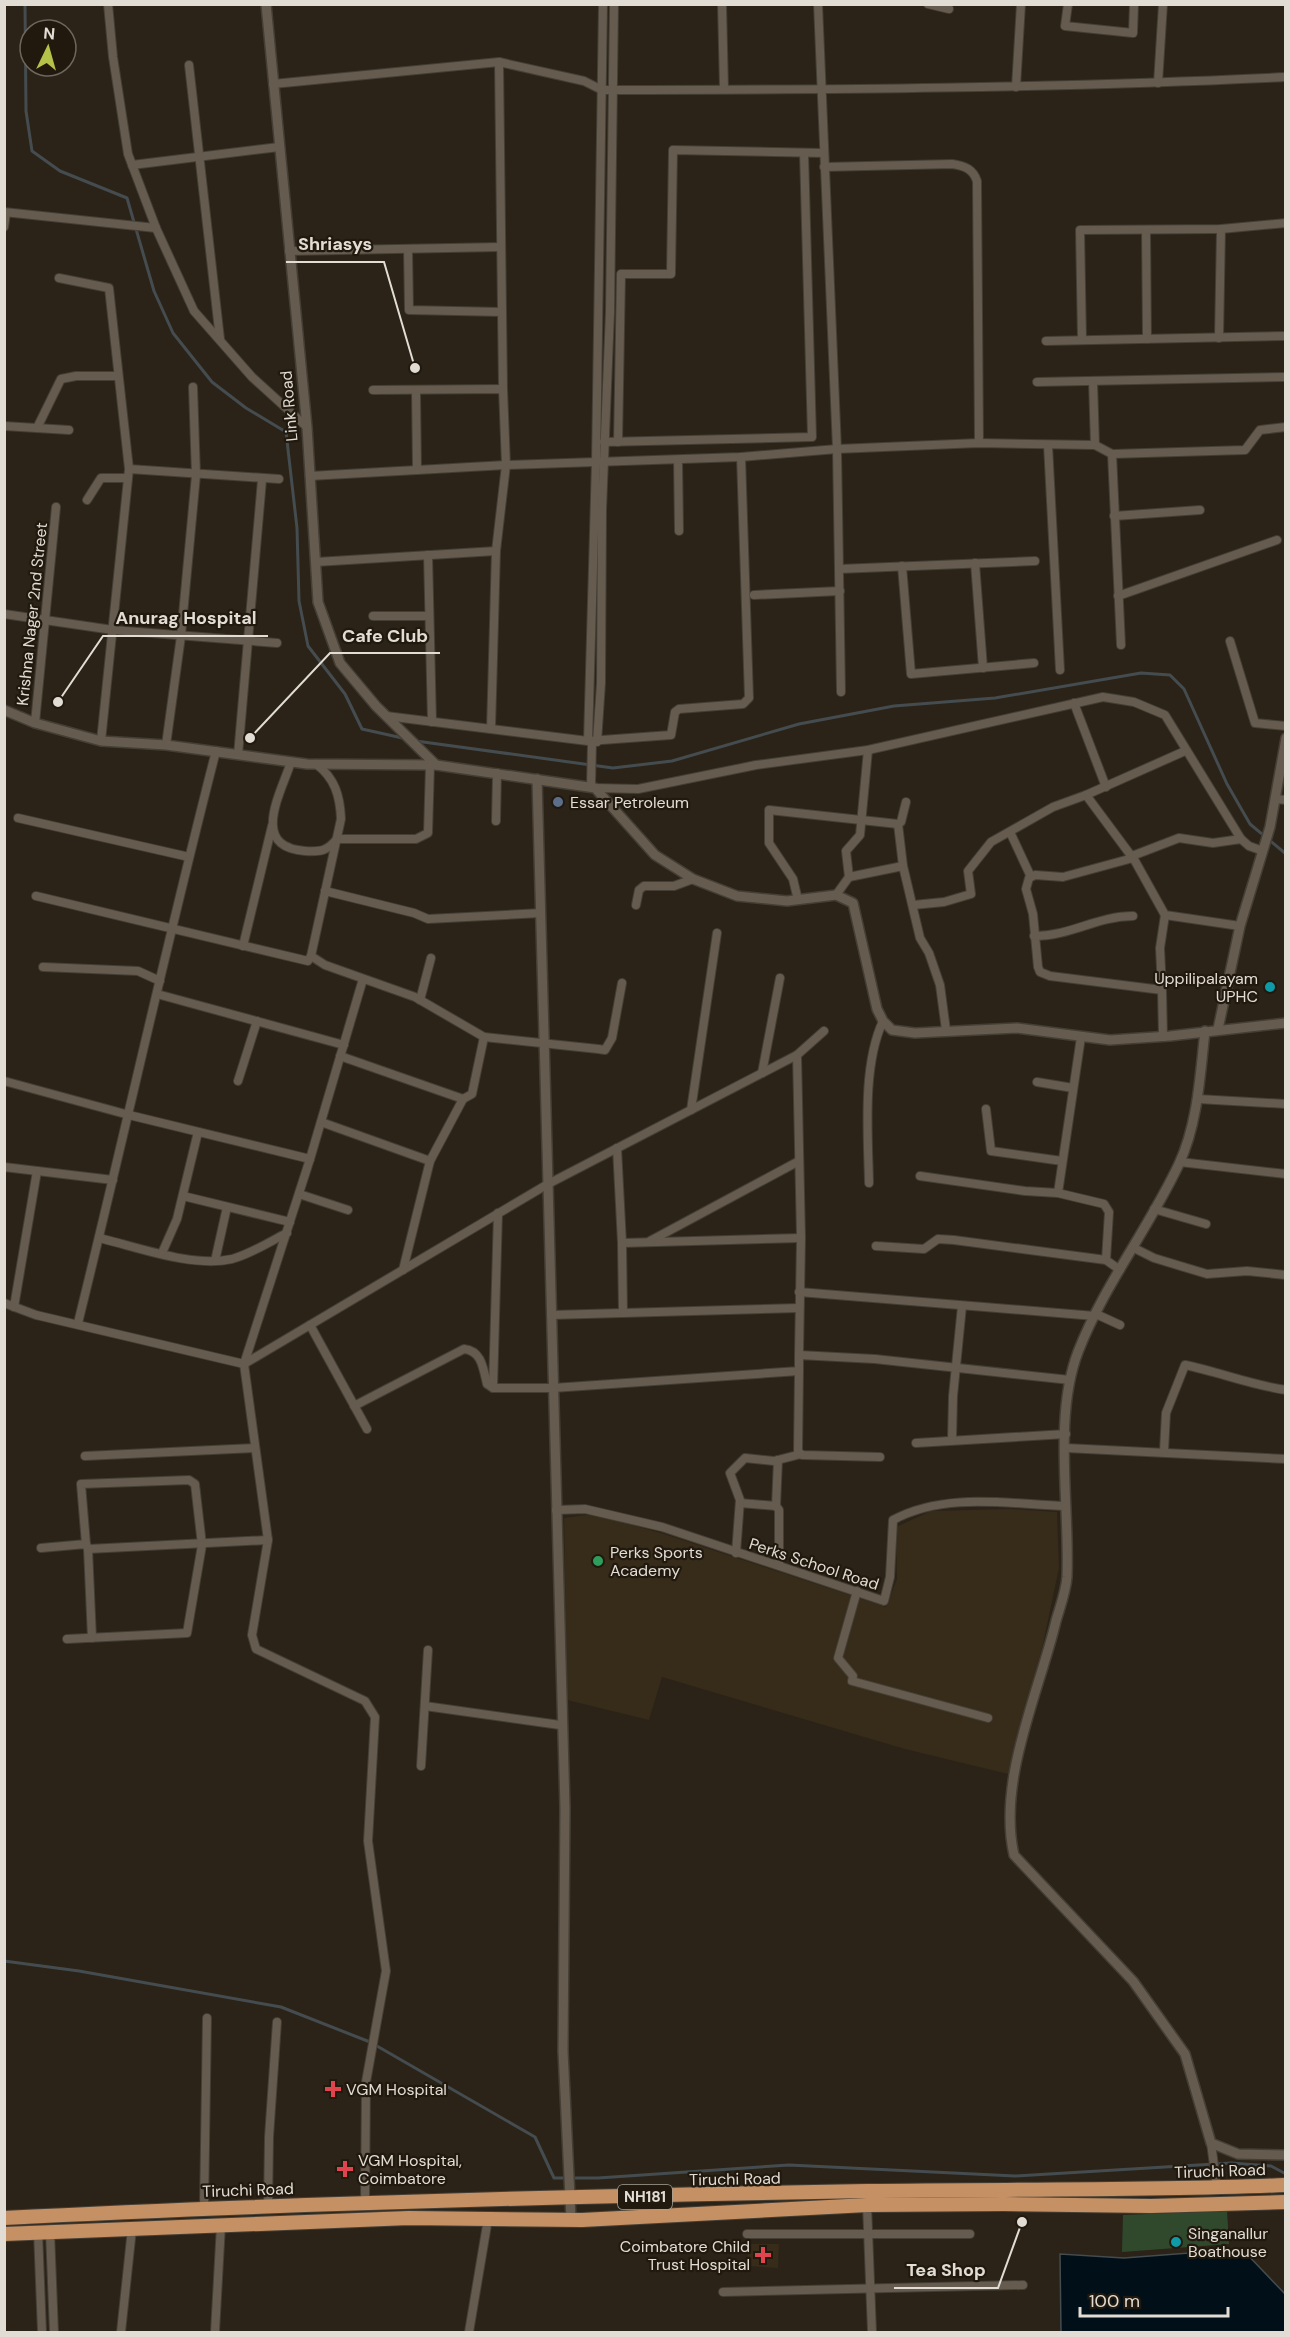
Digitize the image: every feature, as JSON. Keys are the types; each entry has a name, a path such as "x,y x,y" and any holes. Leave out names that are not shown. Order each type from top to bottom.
{"highway":[{"name":"Tiruchi Road","path":"4,2218 365,2202 1286,2185"},
{"name":"NH181","path":"4,2234 409,2218 571,2219 799,2211 867,2205 1151,2206 1286,2202"}],"street":[{"path":"108,4 113,57 132,165 156,228 194,311 252,377 307,427"},
{"name":"Link Road","path":"266,4 307,427 318,602 340,663 394,726 426,755 433,765"},
{"path":"603,4 600,462 592,742 593,788 655,855 693,879 737,896 798,900 836,895 853,903 877,1009 883,1021 892,1030 915,1033 1017,1029 1110,1040 1163,1037 1286,1023"},
{"path":"600,462 604,442 612,223 611,90 614,4"},
{"path":"722,4 724,89"},
{"path":"818,4 837,449 842,692"},
{"path":"928,4 948,9"},
{"path":"1016,87 1021,4"},
{"path":"1068,4 1065,26 1133,33 1134,4"},
{"path":"1158,83 1163,4"},
{"path":"491,729 496,551 506,465 499,62"},
{"path":"273,84 499,62 584,81 602,90 821,91 1158,83 1286,77"},
{"path":"189,65 220,340"},
{"path":"132,165 279,147"},
{"path":"618,442 621,274 671,274 673,150 824,153"},
{"path":"604,442 812,437 804,153"},
{"path":"824,167 952,164 963,165 974,172 977,181 979,443"},
{"path":"4,227 5,213 156,228"},
{"path":"1082,340 1080,230 1221,229 1286,223"},
{"path":"1219,338 1221,229"},
{"path":"1146,230 1147,339"},
{"path":"289,251 501,247"},
{"path":"408,249 409,310 502,312"},
{"path":"58,278 109,288 129,473 100,741"},
{"path":"1046,341 1286,336"},
{"path":"37,428 61,379 76,376 118,376"},
{"path":"1037,382 1286,377"},
{"path":"1093,381 1095,445"},
{"path":"166,745 181,636 196,475 193,387"},
{"path":"373,390 503,389"},
{"path":"416,391 417,470"},
{"path":"4,426 69,430"},
{"path":"310,476 506,465 741,457 837,449 979,443 1095,445 1112,454 1245,450 1260,430 1286,427"},
{"path":"1047,445 1060,670"},
{"path":"1112,454 1121,645"},
{"path":"386,716 592,742 671,735 675,712 679,709 740,706 748,701 741,457"},
{"path":"678,460 679,531"},
{"path":"87,500 101,478 129,473 279,479"},
{"path":"237,755 262,480"},
{"name":"Krishna Nager 2nd Street","path":"35,723 56,507"},
{"path":"1114,516 1200,510"},
{"path":"1119,596 1277,540"},
{"path":"316,562 496,551"},
{"path":"428,555 432,722"},
{"path":"839,569 1035,561"},
{"path":"975,563 983,668"},
{"path":"902,566 911,674 1034,663"},
{"path":"754,595 840,591"},
{"path":"4,614 113,630 277,643"},
{"path":"373,615 429,615"},
{"path":"1230,641 1255,723 1286,726"},
{"path":"4,710 35,723 100,741 166,745 315,764 433,765 593,788 638,789 756,765 868,750 1103,698 1134,702 1165,715 1241,839 1249,846 1264,847"},
{"path":"1074,703 1106,787"},
{"path":"1218,1029 1240,926 1270,827 1281,800 1286,738"},
{"path":"836,895 849,877 846,851 860,835 868,750"},
{"path":"78,1323 129,1115 171,927 216,751"},
{"path":"913,905 938,903 971,894 968,871 991,843 1053,807 1106,787 1185,751"},
{"path":"243,946 272,826 273,809 291,762"},
{"path":"36,896 308,961 341,819 340,799 333,781 315,764"},
{"path":"337,839 416,839 428,834 433,765"},
{"path":"496,821 497,773"},
{"path":"537,779 560,1725 565,1808 563,2051 568,2199 571,2219"},
{"path":"1086,795 1132,857 1165,915 1161,948 1163,1037"},
{"path":"898,825 902,822 906,802"},
{"path":"798,900 793,879 769,843 769,810 898,825"},
{"path":"18,818 189,857"},
{"path":"898,825 903,866 920,938 929,953 940,985 946,1030"},
{"path":"272,826 277,839 286,847 301,851 328,850 337,839"},
{"path":"1010,832 1031,877"},
{"path":"1031,877 1063,877 1132,857 1179,838 1213,843 1241,839"},
{"path":"849,877 903,866"},
{"path":"1031,877 1026,883 1026,889 1033,914 1040,972 1102,984 1162,990"},
{"path":"636,905 639,890 644,886 674,886 693,879"},
{"path":"325,891 414,913 428,919 541,913"},
{"path":"1165,915 1240,926"},
{"path":"1034,936 1063,935 1114,916 1133,916"},
{"path":"691,1110 717,933"},
{"path":"311,956 325,965 420,1000 484,1036 605,1050 612,1038 622,983"},
{"path":"420,1000 431,958"},
{"path":"43,967 138,971 160,981"},
{"path":"762,1073 780,978"},
{"path":"363,979 310,1159 244,1364 268,1540 252,1635 256,1649 365,1701 375,1717 368,1841 386,1971 366,2082 365,2202"},
{"path":"157,994 344,1045"},
{"path":"238,1081 257,1021"},
{"path":"870,1183 867,1128 873,1041 883,1021"},
{"path":"4,1304 36,1315 78,1323 244,1364 548,1184 796,1055 824,1031"},
{"path":"1205,1031 1198,1099 1180,1162 1095,1315 1078,1352 1070,1380 1066,1434 1067,1579 1049,1651 1027,1722 1015,1777 1009,1832 1014,1854 1133,1981 1185,2054 1211,2143 1217,2188"},
{"path":"404,1270 430,1161 463,1099 472,1094 484,1036"},
{"path":"1058,1193 1081,1037"},
{"path":"796,1055 801,1238 798,1452 801,1454"},
{"path":"340,1056 463,1099"},
{"path":"4,1081 129,1115 310,1159"},
{"path":"1037,1082 1073,1088"},
{"path":"1198,1099 1286,1104"},
{"path":"986,1109 991,1151 1062,1161"},
{"path":"321,1122 430,1161"},
{"path":"162,1253 177,1219 198,1132"},
{"path":"617,1148 622,1243 622,1313"},
{"path":"647,1242 799,1161"},
{"path":"1180,1162 1286,1174"},
{"path":"4,1167 113,1180"},
{"path":"14,1307 37,1171"},
{"path":"920,1176 1025,1191 1058,1193 1104,1204 1109,1212 1106,1260"},
{"path":"299,1194 348,1210"},
{"path":"183,1196 290,1222"},
{"path":"215,1262 227,1207"},
{"path":"1154,1209 1206,1224"},
{"path":"493,1388 498,1213"},
{"path":"99,1238 199,1262 215,1262 250,1252 287,1233"},
{"path":"622,1243 801,1238"},
{"path":"876,1246 924,1249 938,1239 954,1240 1106,1260 1120,1270"},
{"path":"1134,1248 1154,1258 1207,1274 1247,1271 1286,1275"},
{"path":"799,1292 1095,1315 1120,1325"},
{"path":"952,1440 962,1306"},
{"path":"551,1315 799,1308"},
{"path":"310,1325 367,1429"},
{"path":"354,1406 464,1349 473,1350 478,1355 487,1384 493,1388 553,1388 799,1371"},
{"path":"799,1355 875,1359 1070,1380"},
{"path":"1164,1451 1166,1413 1185,1365 1221,1372 1256,1386 1286,1390"},
{"path":"916,1443 1066,1434"},
{"path":"85,1456 255,1448"},
{"path":"1066,1448 1164,1451 1286,1459"},
{"path":"736,1553 740,1503 730,1473 745,1458 778,1460 801,1454 879,1457"},
{"path":"778,1460 776,1506 779,1510 779,1565"},
{"path":"67,1639 92,1638 187,1633 202,1545 195,1484 189,1480 81,1484 92,1638"},
{"path":"740,1503 776,1506"},
{"name":"Perks School Road","path":"556,1510 585,1509 662,1527 885,1600 890,1578 892,1520 908,1512 938,1503 1065,1506"},
{"path":"41,1548 202,1545 268,1540"},
{"path":"856,1591 838,1658 853,1676 852,1681 987,1718"},
{"path":"421,1766 428,1650"},
{"path":"425,1706 560,1725"},
{"path":"204,2208 207,2018"},
{"path":"268,2206 269,2137 278,2022"},
{"path":"1211,2143 1238,2154 1286,2155"},
{"path":"867,2205 872,2332"},
{"path":"469,2332 488,2219"},
{"path":"215,2332 221,2225"},
{"path":"121,2332 132,2229"},
{"path":"42,2332 44,2232"},
{"path":"44,2232 54,2332"},
{"path":"747,2234 970,2234"},
{"path":"723,2292 1023,2285"}],"shaded area":[{"path":"1011,1509 1057,1512 1059,1568 1043,1644 1008,1774 905,1749 662,1677 649,1720 567,1700 564,1518 593,1514 664,1534 886,1607 897,1579 896,1527 931,1511"},
{"name":"Coimbatore Child Trust Hospital","path":"748,2244 779,2244 778,2268 747,2266"},
{"path":"1242,2249 1285,2294 1285,2332 1061,2332 1060,2254 1124,2258"}],"green space":[{"path":"1227,2211 1229,2244 1122,2252 1123,2215"}],"waterway":[{"path":"25,4 26,111 32,151 60,171 127,198 154,291 173,333 212,382 246,408 286,432 297,528 299,601 308,646 345,694 362,729 407,739"},
{"path":"416,741 613,768 672,761 799,724 894,706 995,698 1141,673 1170,675 1184,689 1227,784 1250,824 1286,854"},
{"path":"4,1961 79,1971 281,2007 370,2042 535,2137 554,2178 598,2178 789,2165 1015,2176 1231,2163 1271,2166 1286,2174"}],"place":[{"name":"Shriasys","path":"415,368"},
{"name":"Anurag Hospital","path":"58,702"},
{"name":"Cafe Club","path":"250,738"},
{"name":"Essar Petroleum","path":"558,802"},
{"name":"Uppilipalayam UPHC","path":"1270,987"},
{"name":"Perks Sports Academy","path":"598,1561"},
{"name":"VGM Hospital","path":"333,2089"},
{"name":"VGM Hospital, Coimbatore","path":"345,2169"},
{"name":"Tea Shop","path":"1022,2222"},
{"name":"Singanallur Boathouse","path":"1176,2242"},
{"name":"Coimbatore Child Trust Hospital","path":"763,2255"}]}
